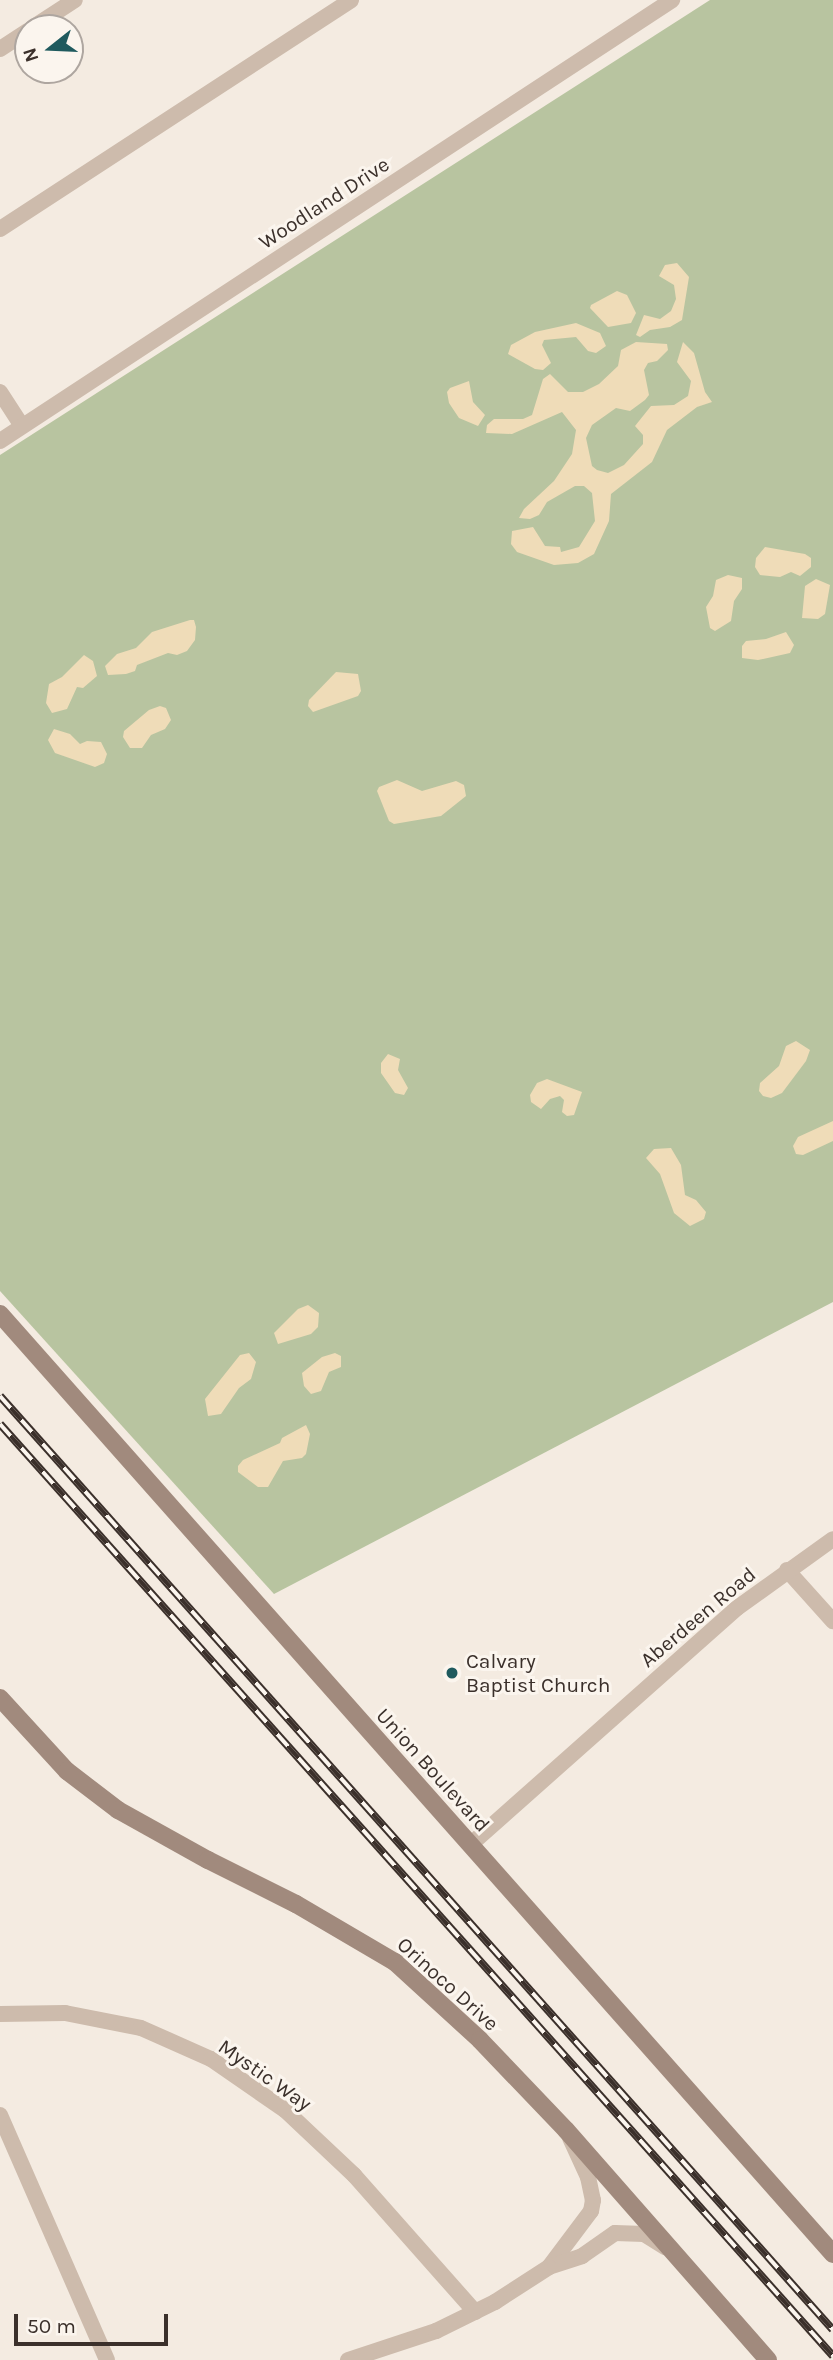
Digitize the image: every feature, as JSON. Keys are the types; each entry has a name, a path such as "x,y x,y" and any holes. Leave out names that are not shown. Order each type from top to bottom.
{"main road":[{"name":"Union Boulevard","path":"0,1314 833,2254"},
{"name":"Orinoco Drive","path":"0,1698 68,1771 118,1810 208,1860 296,1904 394,1962 480,2040 566,2130 768,2360"}],"street":[{"path":"53,14 75,0"},
{"path":"0,229 351,0"},
{"name":"Woodland Drive","path":"0,441 670,0"},
{"path":"0,392 22,426"},
{"name":"Aberdeen Road","path":"470,1845 737,1608 833,1539"},
{"path":"787,1570 833,1621"},
{"name":"Mystic Way","path":"0,2014 65,2013 141,2028 211,2059 285,2110 354,2175 475,2312"},
{"path":"0,2115 107,2360"},
{"path":"549,2267 591,2211 593,2200 588,2176 566,2130"},
{"path":"348,2360 436,2331 475,2312 549,2267 582,2256 615,2233 644,2234 673,2252"}],"green space":[{"path":"710,0 833,0 833,1302 274,1594 0,1291 0,455"}],"sand":[{"path":"677,263 689,277 682,320 670,327 650,330 640,337 636,335 644,315 660,319 671,311 676,299 674,285 659,276 665,265"},
{"path":"617,291 627,295 636,313 631,323 608,327 590,308"},
{"path":"576,323 600,333 606,346 596,353 588,351 576,337 544,340 542,345 551,363 543,370 535,369 508,354 511,345 535,332"},
{"path":"636,342 667,344 668,350 657,361 648,363 644,370 649,395 645,400 630,411 616,408 592,425 586,438 592,466 597,470 608,473 624,465 643,444 643,435 635,426 651,406 674,405 688,396 691,381 677,362 683,342 694,353 705,392 712,402 697,407 667,430 652,462 611,494 609,521 594,554 578,563 554,565 517,552 511,544 512,531 533,527 545,546 560,547 561,552 579,547 595,521 592,493 584,486 575,486 547,502 539,515 530,519 519,518 524,509 554,481 572,454 576,430 562,412 512,434 486,433 487,425 494,419 523,419 532,415 543,379 550,374 568,392 583,392 599,384 618,366 621,350"},
{"path":"469,381 473,402 485,415 478,426 459,418 449,403 447,392 450,388"},
{"path":"765,547 805,554 811,558 811,567 800,576 791,572 780,577 760,575 755,567 756,558"},
{"path":"728,575 742,578 742,589 734,601 731,621 715,631 710,628 706,607 713,596 716,580"},
{"path":"816,579 830,585 825,614 818,619 802,618 805,586"},
{"path":"194,620 196,627 195,640 187,651 177,655 168,653 137,665 135,671 126,674 108,675 105,666 117,654 136,648 152,632"},
{"path":"786,632 794,645 790,653 758,660 742,658 742,646 746,641 766,639"},
{"path":"84,655 93,661 97,676 83,688 77,687 67,709 52,713 46,703 49,684 62,677"},
{"path":"336,672 358,674 361,691 358,696 313,712 308,706 309,700"},
{"path":"160,706 166,708 171,720 165,729 151,735 142,748 130,748 123,737 124,731 149,710"},
{"path":"54,729 70,734 80,744 87,741 101,742 107,754 104,763 95,767 55,753 48,740"},
{"path":"397,780 422,791 456,781 464,785 466,796 441,816 394,824 389,821 377,791 379,787"},
{"path":"796,1041 810,1050 806,1061 782,1093 771,1098 763,1096 759,1091 760,1083 779,1066 786,1046"},
{"path":"388,1054 400,1059 398,1070 408,1088 404,1095 395,1093 381,1073 381,1063"},
{"path":"547,1079 582,1092 574,1115 567,1116 562,1112 564,1100 560,1096 550,1099 541,1109 531,1102 530,1095 537,1083"},
{"path":"833,1121 833,1141 803,1155 796,1154 793,1146 798,1137"},
{"path":"671,1148 681,1165 685,1195 696,1200 706,1212 704,1219 690,1226 674,1213 660,1174 646,1158 654,1149"},
{"path":"308,1305 319,1313 318,1327 311,1334 278,1344 274,1333 298,1309"},
{"path":"249,1353 256,1362 251,1379 239,1388 221,1414 208,1416 205,1399 240,1355"},
{"path":"335,1353 341,1356 341,1367 329,1372 321,1391 311,1394 304,1386 302,1373 322,1357"},
{"path":"306,1425 310,1434 306,1454 302,1458 283,1461 268,1487 258,1487 238,1472 238,1466 243,1460 280,1443 282,1438"}],"railway":[{"path":"0,1396 833,2330"},
{"path":"0,1424 833,2356"}],"place":[{"name":"Calvary Baptist Church","path":"452,1673"}]}
